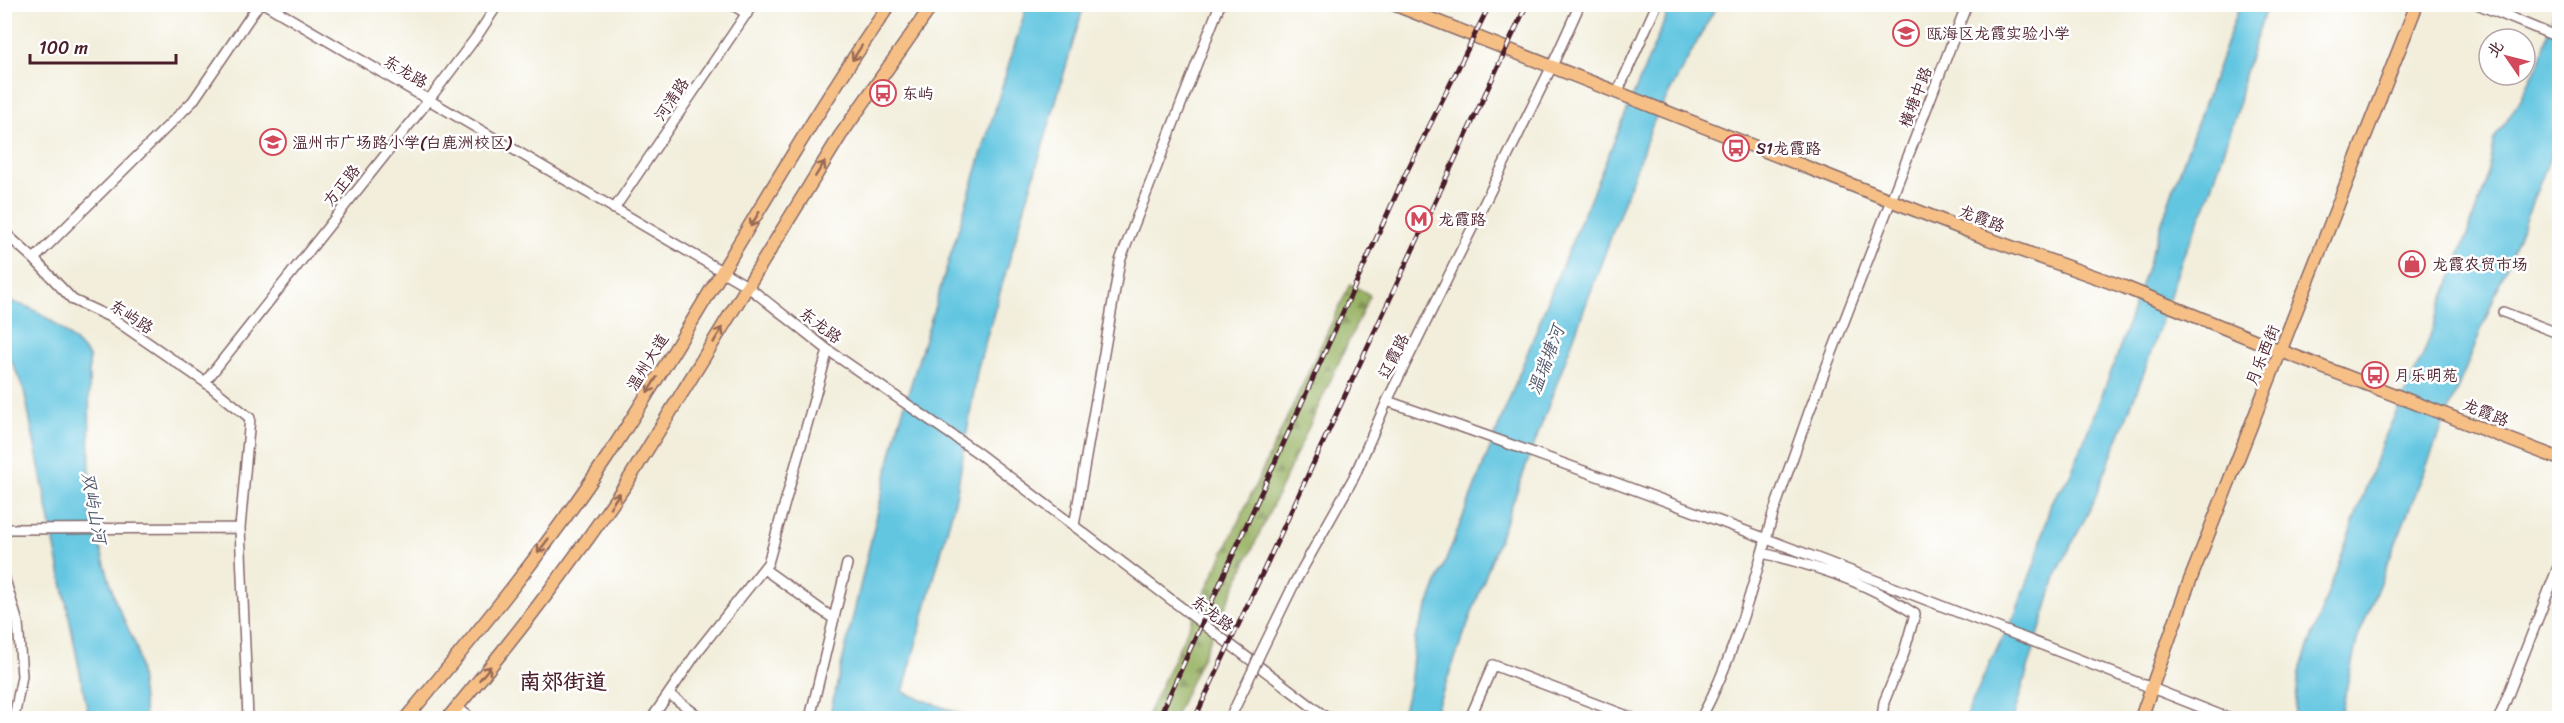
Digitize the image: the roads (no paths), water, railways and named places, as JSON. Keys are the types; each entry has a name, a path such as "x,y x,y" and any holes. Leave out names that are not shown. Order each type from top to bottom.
{"main road":[{"path":"448,718 501,654 589,538 657,435 840,136 933,4"},
{"name":"龙霞路","path":"1393,4 1691,123 1891,201 2124,287 2559,459"},
{"name":"月乐西街","path":"2141,718 2187,588 2417,4"},
{"name":"温州大道","path":"406,718 489,619 585,488 723,272 815,118 887,5"}],"street":[{"path":"34,259 193,101 259,4"},
{"name":"东龙路","path":"264,4 747,286 828,350 966,446 1327,718"},
{"name":"方正路","path":"205,382 428,101 498,4"},
{"path":"731,4 747,14"},
{"name":"河清路","path":"614,209 753,4"},
{"path":"1074,526 1120,261 1220,4"},
{"name":"辽霞路","path":"1230,718 1295,582 1354,477 1387,401 1552,66 1580,4"},
{"path":"1618,92 1657,4"},
{"name":"横塘中路","path":"1701,718 1711,700 1750,594 1773,514 1809,412 1967,4"},
{"path":"2477,4 2559,38"},
{"name":"东屿路","path":"4,232 34,259 73,300 112,318 205,382 250,418 240,528 248,718"},
{"path":"2503,312 2559,334"},
{"path":"652,718 698,651 768,563 828,350"},
{"path":"1387,401 1547,456 1767,538 2228,718"},
{"path":"4,529 240,528"},
{"path":"1762,553 1804,562 1893,599 1915,614 1903,656 1884,702 1882,718"},
{"path":"2499,718 2559,562"},
{"path":"810,718 847,564"},
{"path":"764,569 834,619"},
{"path":"4,576 15,614 22,676 14,718"},
{"path":"4,614 15,614"},
{"path":"1470,718 1493,665 1633,718"},
{"path":"669,694 701,718"},
{"path":"457,708 471,718"}],"water":[{"path":"1027,5 1084,5 978,367 956,497 903,692 971,718 829,718 897,430"},
{"name":"温瑞塘河","path":"1671,5 1717,5 1653,123 1433,718 1401,718 1410,685 1415,639 1554,285"},
{"path":"2240,5 2267,5 2244,75 2237,112 2206,205 2183,256 2145,370 2093,503 2057,573 2013,718 1965,718 1991,660 2014,617 2036,560 2051,502 2070,476 2116,359 2173,190"},
{"path":"2556,5 2559,5 2559,135 2357,640 2340,718 2294,718 2299,673 2382,443 2423,355 2485,186 2494,139 2526,87 2537,87 2537,67"},
{"path":"5,301 18,303 41,314 61,329 89,356 90,512 115,600 137,648 145,718 89,718 24,390 12,362 5,356"}],"railway":[{"path":"1159,718 1406,173 1490,4"},
{"path":"1195,718 1527,4"}],"place":[{"name":"瓯海区龙霞实验小学","path":"1906,33"},
{"name":"东屿","path":"883,93"},
{"name":"温州市广场路小学(白鹿洲校区)","path":"273,142"},
{"name":"S1龙霞路","path":"1736,148"},
{"name":"龙霞路","path":"1419,219"},
{"name":"龙霞农贸市场","path":"2412,264"},
{"name":"月乐明苑","path":"2375,375"}],"district":[{"name":"南郊街道","path":"563,681"}],"water label":[{"name":"双屿山河","path":"94,508"}]}
